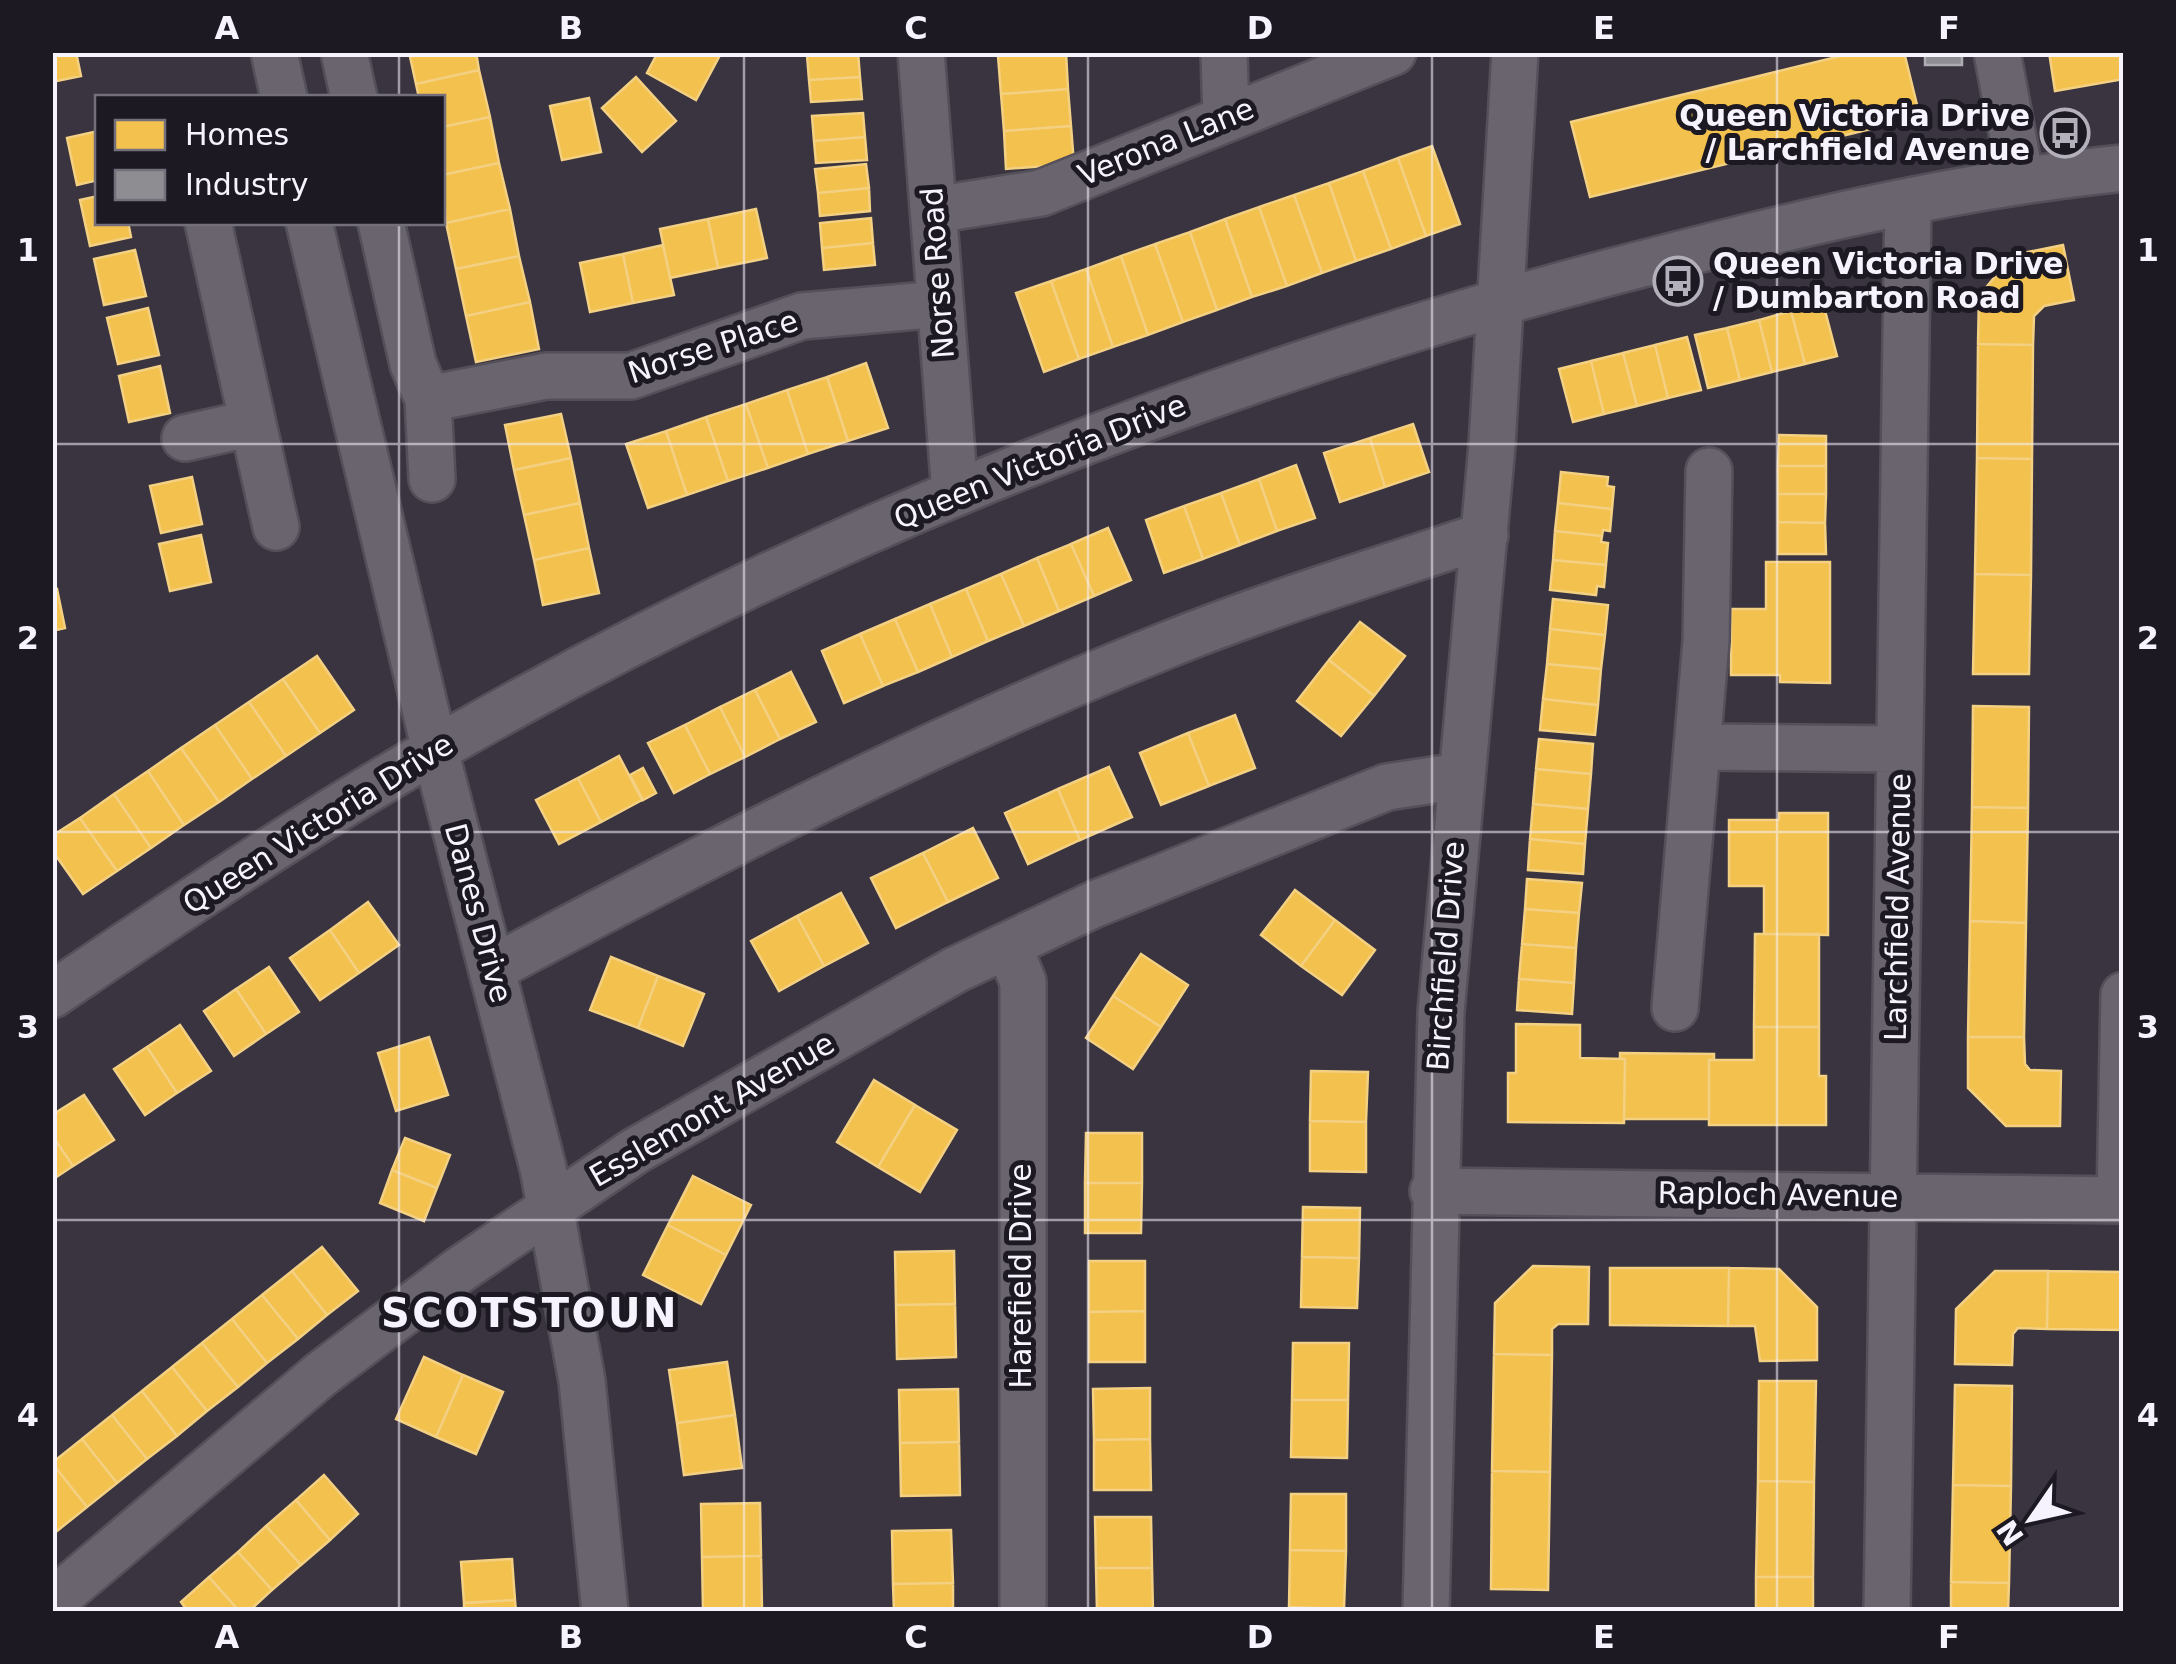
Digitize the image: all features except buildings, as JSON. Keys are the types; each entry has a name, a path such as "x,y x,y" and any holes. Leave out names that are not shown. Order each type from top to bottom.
{"street":[{"path":"274,52 283,95"},
{"path":"344,52 353,95"},
{"name":"Norse Road","path":"921,52 955,493"},
{"path":"1224,52 1226,117"},
{"name":"Verona Lane","path":"934,210 1040,193 1393,52"},
{"name":"Birchfield Drive","path":"1426,1612 1433,1191 1441,1012 1485,535 1515,52"},
{"path":"1997,52 2021,180"},
{"name":"Queen Victoria Drive","path":"52,995 271,850 435,750 636,642 955,493 1268,374 1501,302 1690,251 1908,202 2021,180 2124,168"},
{"name":"Larchfield Avenue","path":"1887,1612 1908,202"},
{"path":"209,225 276,527"},
{"name":"Danes Drive","path":"310,225 435,750 550,1206 584,1397 605,1612"},
{"path":"382,225 408,347 428,399 432,480"},
{"name":"Norse Place","path":"428,399 546,376 631,376 802,316 940,304"},
{"path":"184,438 252,423"},
{"path":"1674,1008 1708,608 1709,471"},
{"path":"492,969 724,846 979,724 1262,609 1485,535"},
{"path":"1696,747 1900,749"},
{"name":"Esslemont Avenue","path":"52,1602 250,1431 550,1206 635,1151 1008,944 1194,861 1336,806 1416,780 1460,776"},
{"name":"Harefield Drive","path":"1008,944 1024,982 1020,1357 1023,1612"},
{"path":"2122,1200 2124,995"},
{"name":"Raploch Avenue","path":"1433,1191 2122,1200"}],"place":[{"name":"Queen Victoria Drive / Larchfield Avenue","path":"2065,133"},
{"name":"Queen Victoria Drive / Dumbarton Road","path":"1678,281"}],"district":[{"name":"SCOTSTOUN","path":"530,1313"}]}
